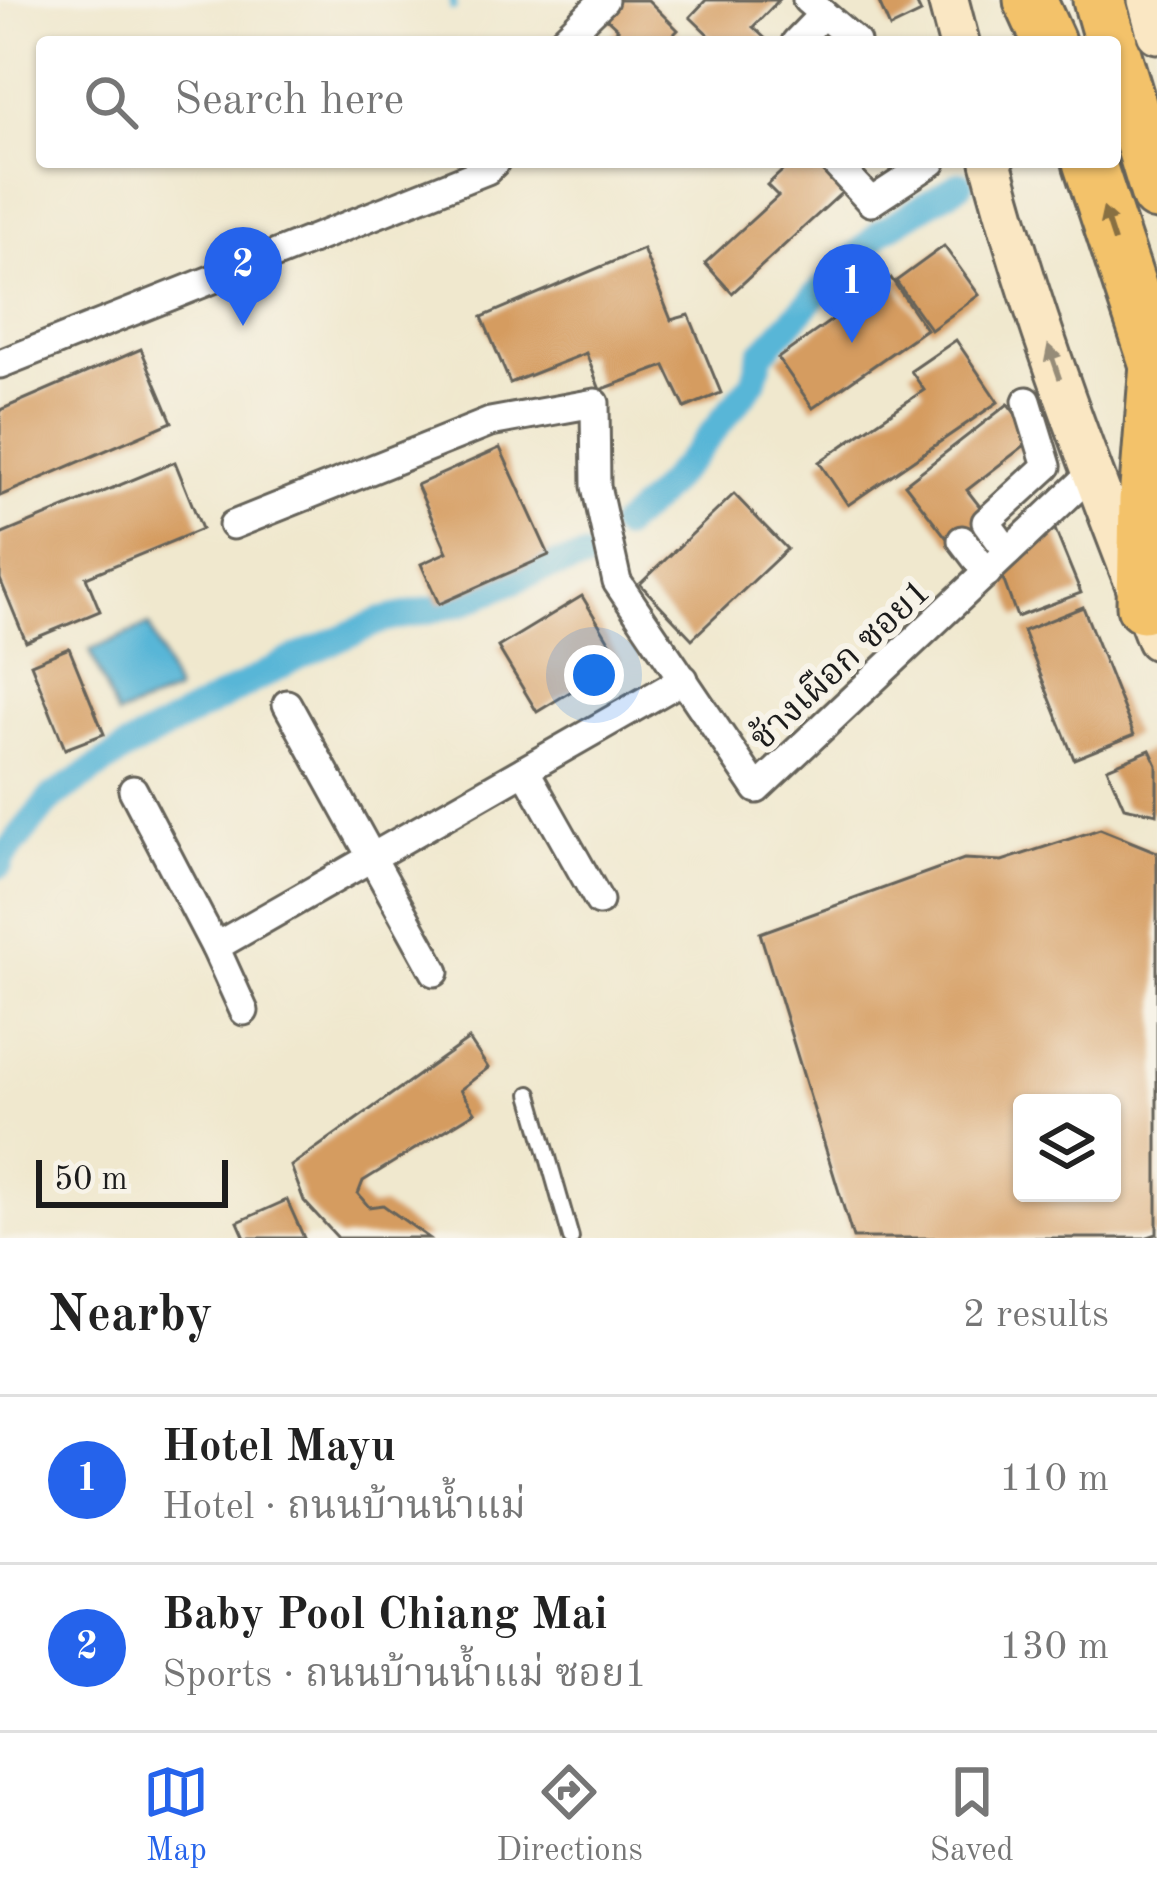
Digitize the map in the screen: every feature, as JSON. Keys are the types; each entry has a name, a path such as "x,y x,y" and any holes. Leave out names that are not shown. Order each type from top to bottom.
{"highway":[{"path":"1030,0 1045,36"},
{"path":"1099,0 1109,36"},
{"path":"1121,75 1157,194"},
{"path":"1091,168 1156,366 1145,500 1150,623"}],"main road":[{"path":"948,0 957,36"},
{"path":"1148,0 1157,33"},
{"path":"993,168 1092,473 1150,623"}],"street":[{"path":"567,36 604,0"},
{"path":"799,36 815,7 849,36"},
{"path":"0,364 489,168"},
{"path":"840,168 871,202 923,168"},
{"path":"972,168 1003,209"},
{"path":"1008,552 986,523 1046,466 1027,401"},
{"path":"215,947 684,679 617,582 596,486 595,404 490,422 233,525"},
{"name":"ช้างเผือก ซอย1","path":"684,679 757,789 1092,473"},
{"path":"962,540 987,572"},
{"path":"287,704 435,972"},
{"path":"525,770 599,901"},
{"path":"133,790 244,1011"}],"lane":[{"path":"530,1094 571,1238"}],"water":[{"path":"149,625 176,692 117,716 90,650"}],"building":[{"path":"618,0 648,0 678,30 672,36 611,36 618,29 603,15"},
{"path":"706,0 779,0 753,27 763,36 710,36 690,17"},
{"path":"878,0 915,0 921,13 890,28"},
{"path":"785,168 831,168 848,187 732,293 705,263 778,196 767,185"},
{"path":"944,246 979,295 931,330 896,281"},
{"path":"643,249 671,320 689,315 721,393 685,408 665,366 600,390 586,353 510,383 482,317"},
{"path":"891,278 926,329 813,408 778,358"},
{"path":"956,340 998,402 848,505 819,462 924,390 911,371"},
{"path":"141,349 172,422 0,496 0,410"},
{"path":"1008,404 1034,438 967,490 988,517 952,545 905,484"},
{"path":"500,448 549,555 439,604 421,564 447,552 417,485"},
{"path":"175,462 202,529 86,577 100,611 26,642 0,579 0,535"},
{"path":"734,494 787,549 692,639 640,584"},
{"path":"1054,527 1081,593 1017,617 1002,576"},
{"path":"582,596 621,661 537,712 498,647"},
{"path":"1083,607 1134,735 1074,759 1023,631"},
{"path":"69,648 104,734 65,749 31,664"},
{"path":"1150,750 1157,765 1157,814 1124,807 1107,768"},
{"path":"1100,829 1157,852 1157,1234 1145,1238 853,1238 760,933 964,859 1002,861"},
{"path":"469,1039 488,1068 460,1090 475,1112 363,1181 358,1194 369,1207 383,1205 429,1238 338,1238 304,1201 291,1166"},
{"path":"287,1200 304,1238 245,1238 238,1222"}],"waterway":[{"path":"453,0 453,7"},
{"path":"622,527 704,443 754,381 761,354 814,297 881,232 960,184"},
{"path":"0,865 51,798 126,749 293,659 380,621 461,603 541,569 584,559"}],"place":[{"name":"Baby Pool Chiang Mai","path":"243,326"},
{"name":"Hotel Mayu","path":"852,343"}]}
